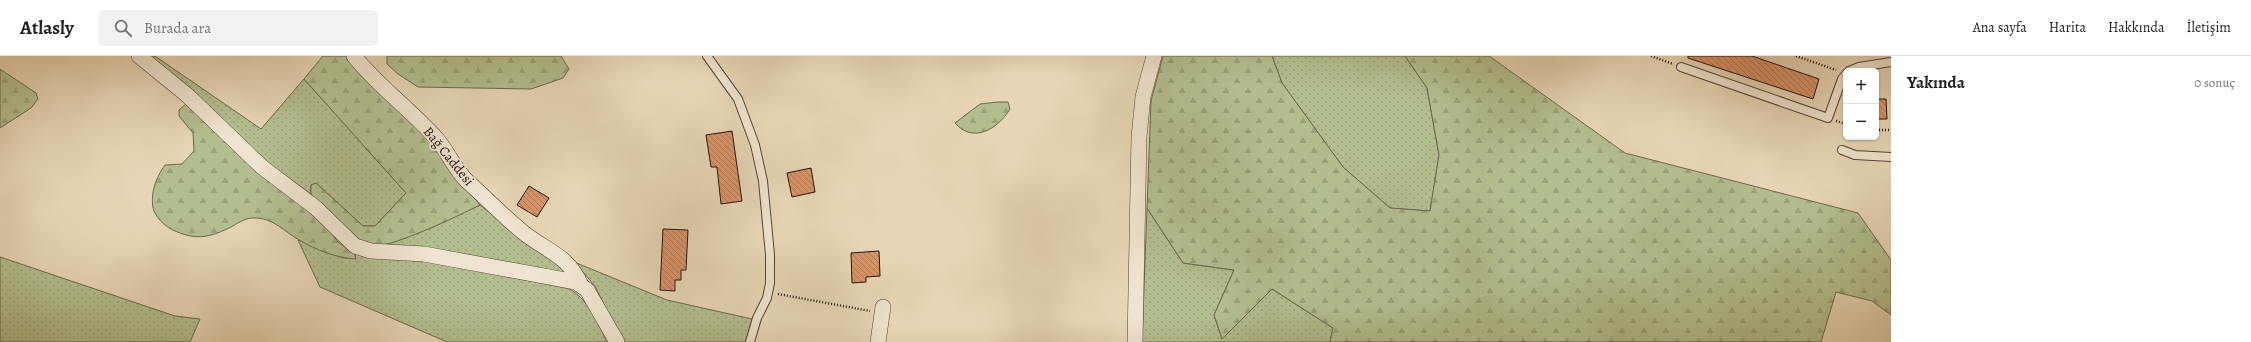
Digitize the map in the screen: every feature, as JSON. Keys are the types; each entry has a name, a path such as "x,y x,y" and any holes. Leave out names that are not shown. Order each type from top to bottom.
{"street":[{"path":"139,56 203,109 262,167 316,208 355,246 370,251 424,254 570,280 581,285 587,290 596,302 617,342"},
{"name":"Bağ Caddesi","path":"354,56 368,73 422,122 443,145 464,178 524,233 569,263 575,270 581,285"},
{"path":"1135,342 1139,137 1143,97 1154,56"},
{"path":"878,342 883,310"}],"lane":[{"path":"707,56 738,99 755,145 763,181 770,255 768,292 750,342"},
{"path":"1856,68 1891,62"},
{"path":"1681,67 1828,118 1842,79 1842,72"},
{"path":"1842,150 1867,156 1891,157"}],"path":[{"path":"1651,56 1681,67"},
{"path":"1796,56 1842,72"},
{"path":"1879,130 1891,130"},
{"path":"768,292 883,310"}],"green space":[{"path":"148,56 155,56 261,129 304,79 406,193 375,226 363,226 316,183 311,185 311,194 263,159"},
{"path":"323,56 349,56 413,119 480,205 407,238 378,246 369,246 360,242 345,231 311,194 311,185 316,183 363,226 375,226 406,193 304,79"},
{"path":"387,56 561,56 569,69 563,78 531,89 418,87 398,74 387,64"},
{"path":"1163,56 1272,56 1282,83 1343,167 1390,208 1430,211 1439,155 1427,88 1405,56 1489,56 1625,153 1858,213 1891,260 1891,315 1872,301 1836,292 1821,342 1330,342 1333,328 1272,289 1222,339 1214,315 1234,270 1183,263 1147,208 1151,101"},
{"path":"1272,56 1405,56 1427,88 1439,155 1430,211 1390,208 1343,167 1282,83"},
{"path":"0,69 36,93 38,99 31,108 0,128"},
{"path":"1008,102 1010,109 999,123 992,128 977,133 962,129 955,123 980,104"},
{"path":"187,103 325,225 338,242 354,253 356,259 341,257 312,247 268,220 253,218 247,219 218,233 198,237 175,231 163,223 154,211 152,199 156,181 165,165 182,164 194,151 193,133 179,116 179,110"},
{"path":"480,205 524,240 558,260 566,274 380,246 433,227"},
{"path":"1147,208 1183,263 1234,270 1214,315 1222,339 1272,289 1333,328 1330,342 1142,342"},
{"path":"298,240 343,258 356,258 354,253 426,260 570,289 588,306 607,342 447,342 320,287"},
{"path":"0,257 175,316 200,319 190,342 0,342"},
{"path":"574,262 667,300 752,319 746,342 626,342 615,327 595,286"}],"building":[{"path":"1688,56 1752,56 1819,79 1813,99 1688,58"},
{"path":"1879,99 1886,99 1887,119 1879,119"},
{"path":"732,131 742,201 721,204 717,167 711,167 706,135"},
{"path":"811,168 815,192 792,197 787,173"},
{"path":"529,186 549,198 537,217 517,205"},
{"path":"663,229 688,230 686,270 681,270 681,280 675,280 675,291 660,290"},
{"path":"879,251 880,276 866,277 866,282 852,283 851,253"}]}
